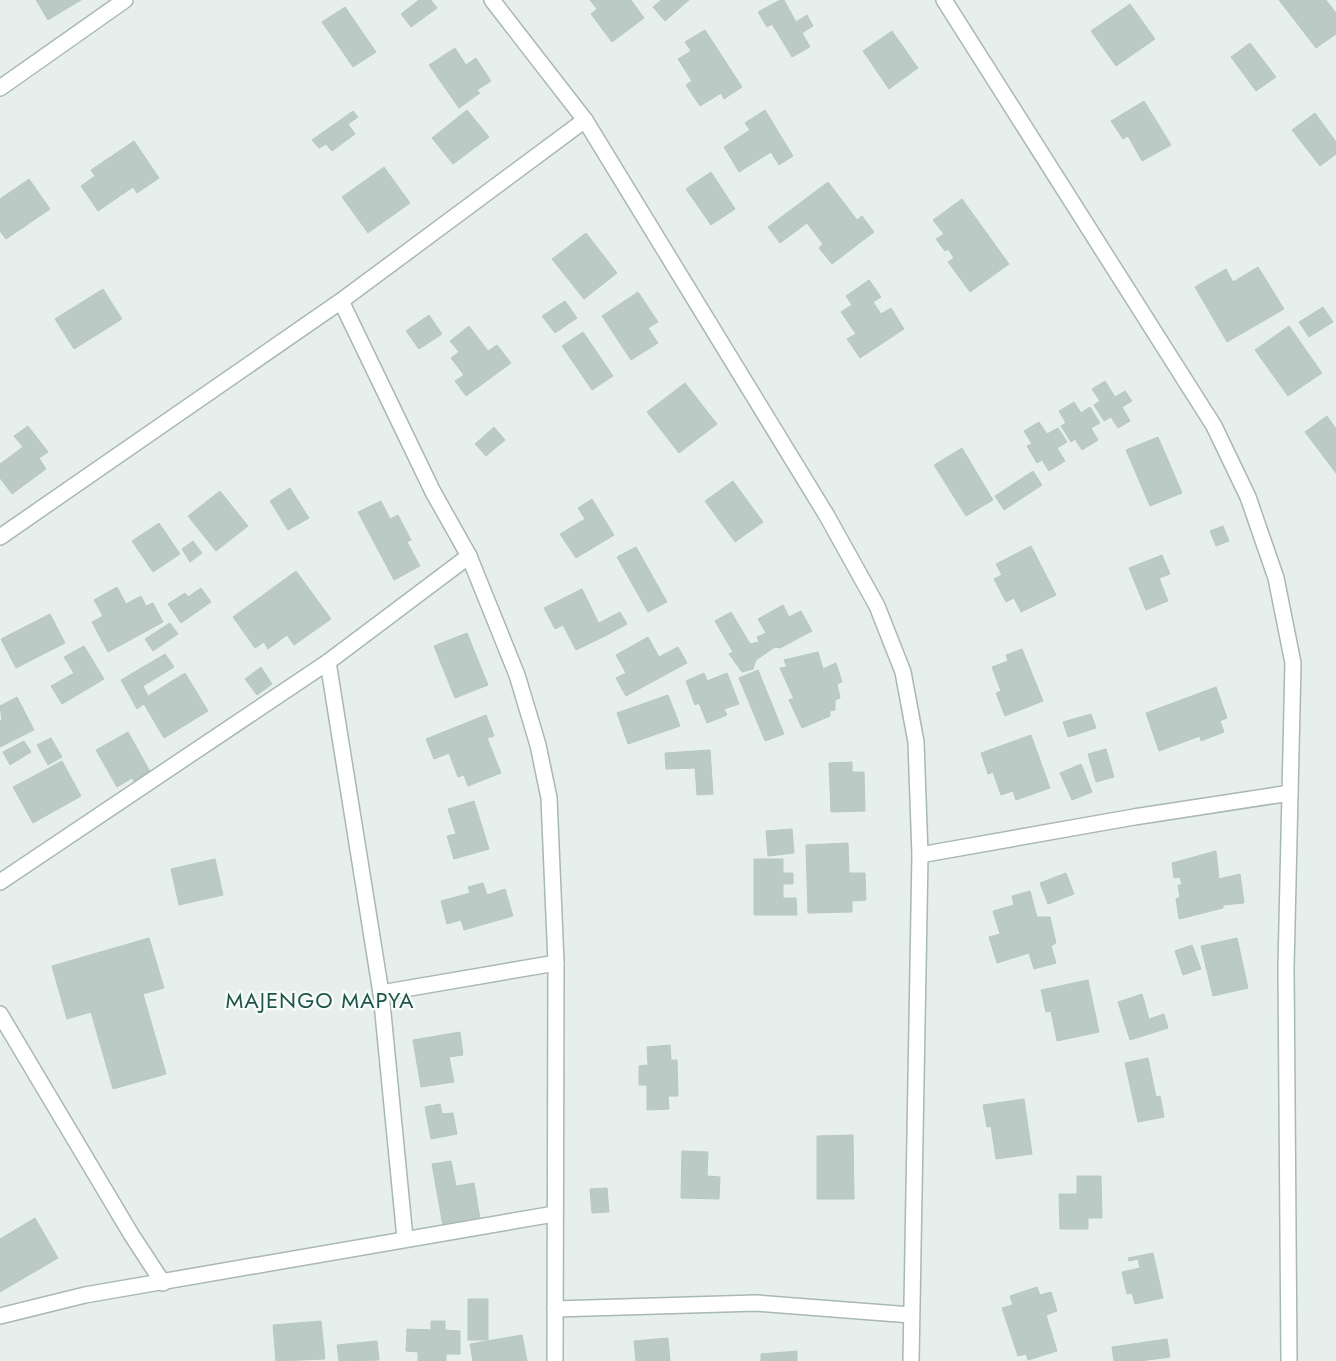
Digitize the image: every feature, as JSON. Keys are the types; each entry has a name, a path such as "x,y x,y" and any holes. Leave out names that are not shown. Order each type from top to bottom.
{"street":[{"path":"0,88 126,0"},
{"path":"492,0 584,120 827,516 877,606 903,672 916,742 920,854 911,1361"},
{"path":"944,0 1214,426 1248,497 1276,578 1293,663 1286,967 1289,1361"},
{"path":"0,537 342,301 584,120"},
{"path":"342,301 429,483 469,556 517,675 538,745 547,789 556,963 555,1361"},
{"path":"0,882 328,662 469,556"},
{"path":"328,662 381,993 405,1238"},
{"path":"920,854 1290,792"},
{"path":"381,993 556,963"},
{"path":"0,1014 131,1234 163,1283"},
{"path":"0,1316 85,1295 163,1283 405,1238 554,1214"},
{"path":"555,1309 756,1303 912,1315"}],"building":[{"path":"36,0 81,0 48,20"},
{"path":"419,0 431,0 437,8 411,27 401,14"},
{"path":"590,0 631,0 644,18 612,42 591,14 597,9"},
{"path":"661,0 689,0 665,21 653,7"},
{"path":"780,0 784,0 796,22 807,15 813,26 802,33 810,47 792,57 772,24 767,27 758,12"},
{"path":"1279,0 1326,0 1336,13 1336,34 1316,48"},
{"path":"1130,4 1155,39 1116,66 1091,31"},
{"path":"345,7 376,52 353,67 322,22"},
{"path":"705,30 742,87 724,99 721,93 700,106 686,85 692,81 678,59 691,51 685,42"},
{"path":"892,31 918,68 889,89 863,51"},
{"path":"1250,43 1276,77 1256,91 1231,57"},
{"path":"455,48 466,65 476,58 491,81 477,90 480,93 459,108 429,65"},
{"path":"1144,101 1171,145 1142,161 1128,136 1123,139 1111,121"},
{"path":"467,110 489,137 453,164 432,138"},
{"path":"765,110 793,156 779,165 771,152 739,172 724,147 750,130 745,123"},
{"path":"353,111 358,117 348,124 355,134 332,151 326,144 319,148 312,140"},
{"path":"1315,113 1336,142 1336,154 1320,166 1292,130"},
{"path":"134,141 159,178 137,193 133,187 98,211 81,186 95,176 91,170"},
{"path":"384,167 410,203 368,233 342,197"},
{"path":"711,172 735,209 711,225 686,189"},
{"path":"29,179 50,209 6,239 0,231 0,199"},
{"path":"828,182 857,220 862,216 874,232 832,264 819,248 823,244 807,223 780,243 768,227"},
{"path":"962,199 1009,264 970,292 948,262 954,258 948,249 945,251 936,239 944,234 933,220"},
{"path":"586,233 617,273 584,299 552,259"},
{"path":"1258,267 1284,309 1227,342 1195,287 1226,269 1233,282"},
{"path":"869,280 881,297 873,302 881,314 891,308 904,329 860,358 847,339 856,334 841,312 852,305 846,296"},
{"path":"103,289 122,319 74,349 55,319"},
{"path":"638,292 658,322 648,328 658,343 631,360 602,316"},
{"path":"565,301 577,318 555,333 542,316"},
{"path":"1323,307 1333,322 1309,337 1299,322"},
{"path":"429,315 442,334 419,349 406,331"},
{"path":"469,326 488,351 497,345 511,363 466,396 455,381 464,375 451,358 459,352 450,341"},
{"path":"1289,326 1322,373 1288,396 1255,350"},
{"path":"583,332 613,376 592,390 562,346"},
{"path":"1105,381 1115,397 1125,391 1132,401 1122,407 1130,421 1118,428 1111,417 1104,421 1094,405 1100,401 1092,389"},
{"path":"685,383 717,424 679,453 647,412"},
{"path":"1074,402 1081,413 1090,407 1100,423 1091,428 1098,440 1082,450 1075,439 1071,442 1061,426 1066,423 1059,411"},
{"path":"1327,416 1336,429 1336,473 1305,432"},
{"path":"1039,422 1047,434 1058,428 1067,442 1057,448 1065,461 1049,471 1042,460 1037,463 1027,446 1032,444 1024,431"},
{"path":"28,426 48,452 39,458 46,469 12,494 0,478 0,464 23,447 14,436"},
{"path":"494,427 505,440 486,456 475,444"},
{"path":"1158,437 1182,493 1150,506 1126,450"},
{"path":"962,448 993,500 966,516 934,465"},
{"path":"1033,471 1042,485 1004,510 995,496"},
{"path":"733,481 763,522 735,542 705,501"},
{"path":"290,488 309,518 288,530 270,501"},
{"path":"220,491 248,526 216,551 188,516"},
{"path":"592,499 614,535 576,558 560,534 585,519 578,508"},
{"path":"381,501 390,519 398,515 411,540 407,542 420,566 394,580 358,512"},
{"path":"159,523 180,554 153,572 132,541"},
{"path":"1223,526 1229,541 1216,546 1210,531"},
{"path":"193,541 202,553 190,562 182,549"},
{"path":"1031,546 1056,595 1021,612 1014,598 1006,602 994,579 1002,575 996,564"},
{"path":"636,547 667,602 648,612 617,557"},
{"path":"1162,555 1170,574 1159,578 1168,601 1146,610 1129,568"},
{"path":"296,571 331,619 294,645 287,635 268,649 264,642 255,648 233,617"},
{"path":"117,587 126,604 141,596 146,606 153,603 163,622 108,652 92,622 103,616 94,600"},
{"path":"201,588 211,602 181,623 168,604 185,593 188,597"},
{"path":"582,589 605,636 576,650 563,625 555,629 544,608"},
{"path":"783,605 789,617 801,611 812,631 780,648 775,647 756,660 753,669 742,672 729,654 733,652 715,621 731,612 750,644 759,642 757,637 766,633 758,619"},
{"path":"620,612 627,624 605,636 599,623"},
{"path":"50,614 65,643 16,668 1,639"},
{"path":"170,623 178,634 153,651 145,639"},
{"path":"467,633 488,685 455,698 434,646"},
{"path":"648,637 659,657 678,647 687,663 626,696 616,678 626,673 616,655"},
{"path":"84,646 104,679 62,704 51,686 74,673 64,657"},
{"path":"1022,649 1043,701 1005,716 996,693 1001,691 992,667 1008,661 1006,655"},
{"path":"818,652 823,669 836,663 842,682 837,684 840,698 835,700 835,710 830,711 830,716 802,728 789,700 796,697 793,697 780,668 787,667 784,660"},
{"path":"165,654 174,667 143,686 148,696 185,673 208,711 164,738 144,704 137,709 121,680"},
{"path":"261,667 272,684 257,695 245,679"},
{"path":"758,670 784,734 765,741 739,678"},
{"path":"704,673 707,681 727,673 739,704 724,709 727,715 707,723 699,703 695,705 686,681"},
{"path":"1216,687 1227,718 1220,721 1224,732 1201,741 1200,736 1159,751 1146,713"},
{"path":"668,695 680,726 628,744 617,713"},
{"path":"17,697 34,730 0,747 0,721 2,720 0,706"},
{"path":"1091,714 1096,728 1068,737 1063,722"},
{"path":"486,715 494,736 487,738 501,773 468,786 464,775 458,777 449,753 434,759 426,739"},
{"path":"128,732 152,775 136,784 132,778 117,787 96,750"},
{"path":"1031,735 1050,788 1016,800 1013,791 1001,795 993,772 988,774 981,753"},
{"path":"51,738 62,757 48,765 37,745"},
{"path":"24,741 31,752 10,765 3,752"},
{"path":"1106,749 1114,777 1096,782 1088,754"},
{"path":"710,750 713,794 697,795 695,768 666,769 665,753"},
{"path":"62,761 81,796 33,823 13,787"},
{"path":"852,762 852,772 864,772 865,811 831,812 829,763"},
{"path":"1081,764 1092,792 1072,800 1060,773"},
{"path":"474,801 489,849 454,859 447,836 456,834 448,809"},
{"path":"792,829 794,853 768,856 766,831"},
{"path":"848,843 849,873 865,873 866,900 852,901 852,912 808,913 806,845"},
{"path":"1216,851 1219,879 1240,874 1244,903 1223,905 1223,908 1179,919 1176,899 1180,897 1178,885 1182,885 1180,877 1174,878 1172,863"},
{"path":"215,859 223,895 179,905 171,869"},
{"path":"754,859 783,859 783,873 793,873 793,884 783,884 783,898 796,898 797,915 754,915"},
{"path":"1066,873 1074,894 1048,904 1040,883"},
{"path":"483,883 487,895 505,889 513,916 464,930 461,920 447,924 441,901 470,893 468,887"},
{"path":"1030,891 1037,917 1050,917 1056,943 1051,946 1056,963 1034,969 1029,953 997,963 989,937 1000,934 993,911 1014,905 1012,896"},
{"path":"149,938 164,988 143,994 166,1074 113,1089 91,1012 67,1019 52,966"},
{"path":"1237,938 1248,988 1213,996 1201,946"},
{"path":"1192,945 1201,969 1183,975 1175,951"},
{"path":"1088,980 1099,1032 1057,1041 1051,1011 1046,1012 1041,990"},
{"path":"1142,994 1149,1019 1164,1014 1168,1028 1130,1040 1118,1002"},
{"path":"460,1032 463,1055 449,1057 454,1082 421,1087 413,1040"},
{"path":"670,1045 671,1060 677,1060 678,1096 668,1096 669,1109 647,1110 647,1085 639,1085 639,1066 648,1065 647,1047"},
{"path":"1148,1058 1156,1097 1160,1096 1164,1117 1138,1122 1125,1063"},
{"path":"1024,1099 1032,1154 996,1159 991,1126 987,1127 983,1105"},
{"path":"440,1104 442,1114 453,1113 457,1134 431,1139 425,1107"},
{"path":"853,1135 854,1199 817,1199 817,1136"},
{"path":"682,1151 708,1152 707,1176 720,1177 719,1199 681,1198"},
{"path":"451,1161 456,1186 474,1183 480,1219 443,1226 432,1164"},
{"path":"1077,1176 1101,1176 1102,1218 1088,1218 1088,1229 1060,1229 1059,1194 1077,1194"},
{"path":"607,1188 609,1212 592,1213 590,1189"},
{"path":"35,1218 58,1258 0,1292 0,1239"},
{"path":"1153,1253 1163,1298 1135,1304 1132,1293 1127,1294 1122,1272 1140,1268 1138,1259 1129,1261 1128,1258"},
{"path":"1037,1287 1040,1295 1051,1292 1057,1311 1046,1315 1057,1351 1028,1360 1026,1354 1018,1356 1002,1308 1013,1305 1010,1296"},
{"path":"468,1299 488,1299 488,1340 468,1340"},
{"path":"321,1321 325,1359 276,1361 273,1325"},
{"path":"431,1321 445,1321 445,1330 460,1331 460,1354 446,1354 446,1361 418,1361 418,1352 406,1351 407,1329 431,1330"},
{"path":"522,1335 527,1361 473,1361 470,1344"},
{"path":"668,1338 670,1361 636,1361 634,1341"},
{"path":"1167,1339 1170,1357 1140,1361 1114,1361 1112,1347"},
{"path":"377,1341 379,1360 339,1361 337,1345"},
{"path":"797,1351 797,1361 761,1361 761,1354"}],"district":[{"name":"MAJENGO MAPYA","path":"320,1000"}]}
